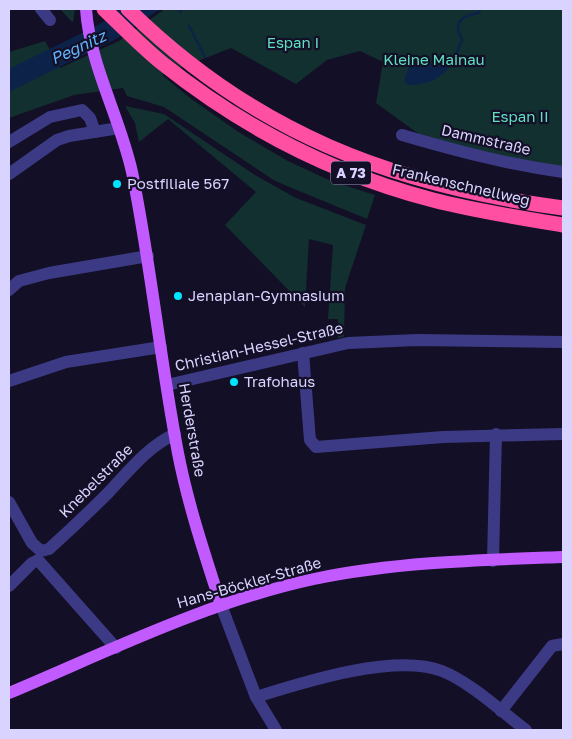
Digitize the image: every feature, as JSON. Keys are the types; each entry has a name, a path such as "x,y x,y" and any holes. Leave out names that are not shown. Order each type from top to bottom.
{"highway":[{"name":"Frankenschnellweg","path":"104,9 162,63 203,94 259,130 290,146 342,170 383,185 481,211 563,225"},
{"name":"Frankenschnellweg","path":"128,9 177,54 226,90 297,132 354,157 416,178 467,191 563,208"}],"main road":[{"name":"Herderstraße","path":"86,9 92,44 130,164 148,256 175,434 190,507 221,606"},
{"name":"Hans-Böckler-Straße","path":"9,693 179,620 312,580 417,564 563,557"}],"street":[{"path":"40,9 50,20"},
{"path":"9,142 50,117 82,110 90,118 96,132"},
{"path":"9,174 58,140 69,136 119,128"},
{"name":"Dammstraße","path":"402,135 475,156 563,172"},
{"path":"9,290 19,281 49,273 148,256"},
{"name":"Christian-Hessel-Straße","path":"167,385 348,343 417,340 563,342"},
{"path":"9,381 66,362 161,347"},
{"path":"303,353 310,440 316,447 496,434 563,434"},
{"name":"Knebelstraße","path":"9,586 102,499 147,452 161,440 175,434"},
{"path":"493,561 496,434"},
{"path":"9,502 39,556 116,648"},
{"path":"221,606 256,697 276,730"},
{"path":"501,711 552,646 563,644"},
{"path":"256,697 326,677 410,665 432,668 451,676 501,711 511,726 526,730"}],"green space":[{"path":"60,9 75,9 73,22 72,22"},
{"path":"165,9 563,9 563,168 546,166 423,137 376,103 383,62 360,51 327,60 296,84 231,48 162,75 190,98 240,133 288,161 331,181 375,195 367,219 275,181 164,107 127,96 123,88 74,95 9,118 9,52 45,41 60,68 119,41"},
{"path":"125,106 164,114 255,175 296,198 366,225 345,288 344,337 338,338 338,319 328,319 333,245 309,239 305,307 225,225 256,192 168,119 139,142 135,123"}],"water":[{"name":"Pegnitz","path":"120,9 160,9 118,38 9,92 9,69 100,24"},
{"path":"416,57 427,58 433,64 449,58 453,62 444,73 434,80 422,84 408,85 404,81 410,65"}],"waterway":[{"path":"453,62 462,40 458,25 462,19 478,13 481,9"},
{"path":"189,26 205,57"}],"place":[{"name":"Postfiliale 567","path":"117,184"},
{"name":"Jenaplan-Gymnasium","path":"178,296"},
{"name":"Trafohaus","path":"234,382"}],"park label":[{"name":"Espan I","path":"293,43"},
{"name":"Kleine Mainau","path":"434,60"},
{"name":"Espan II","path":"520,117"}]}
